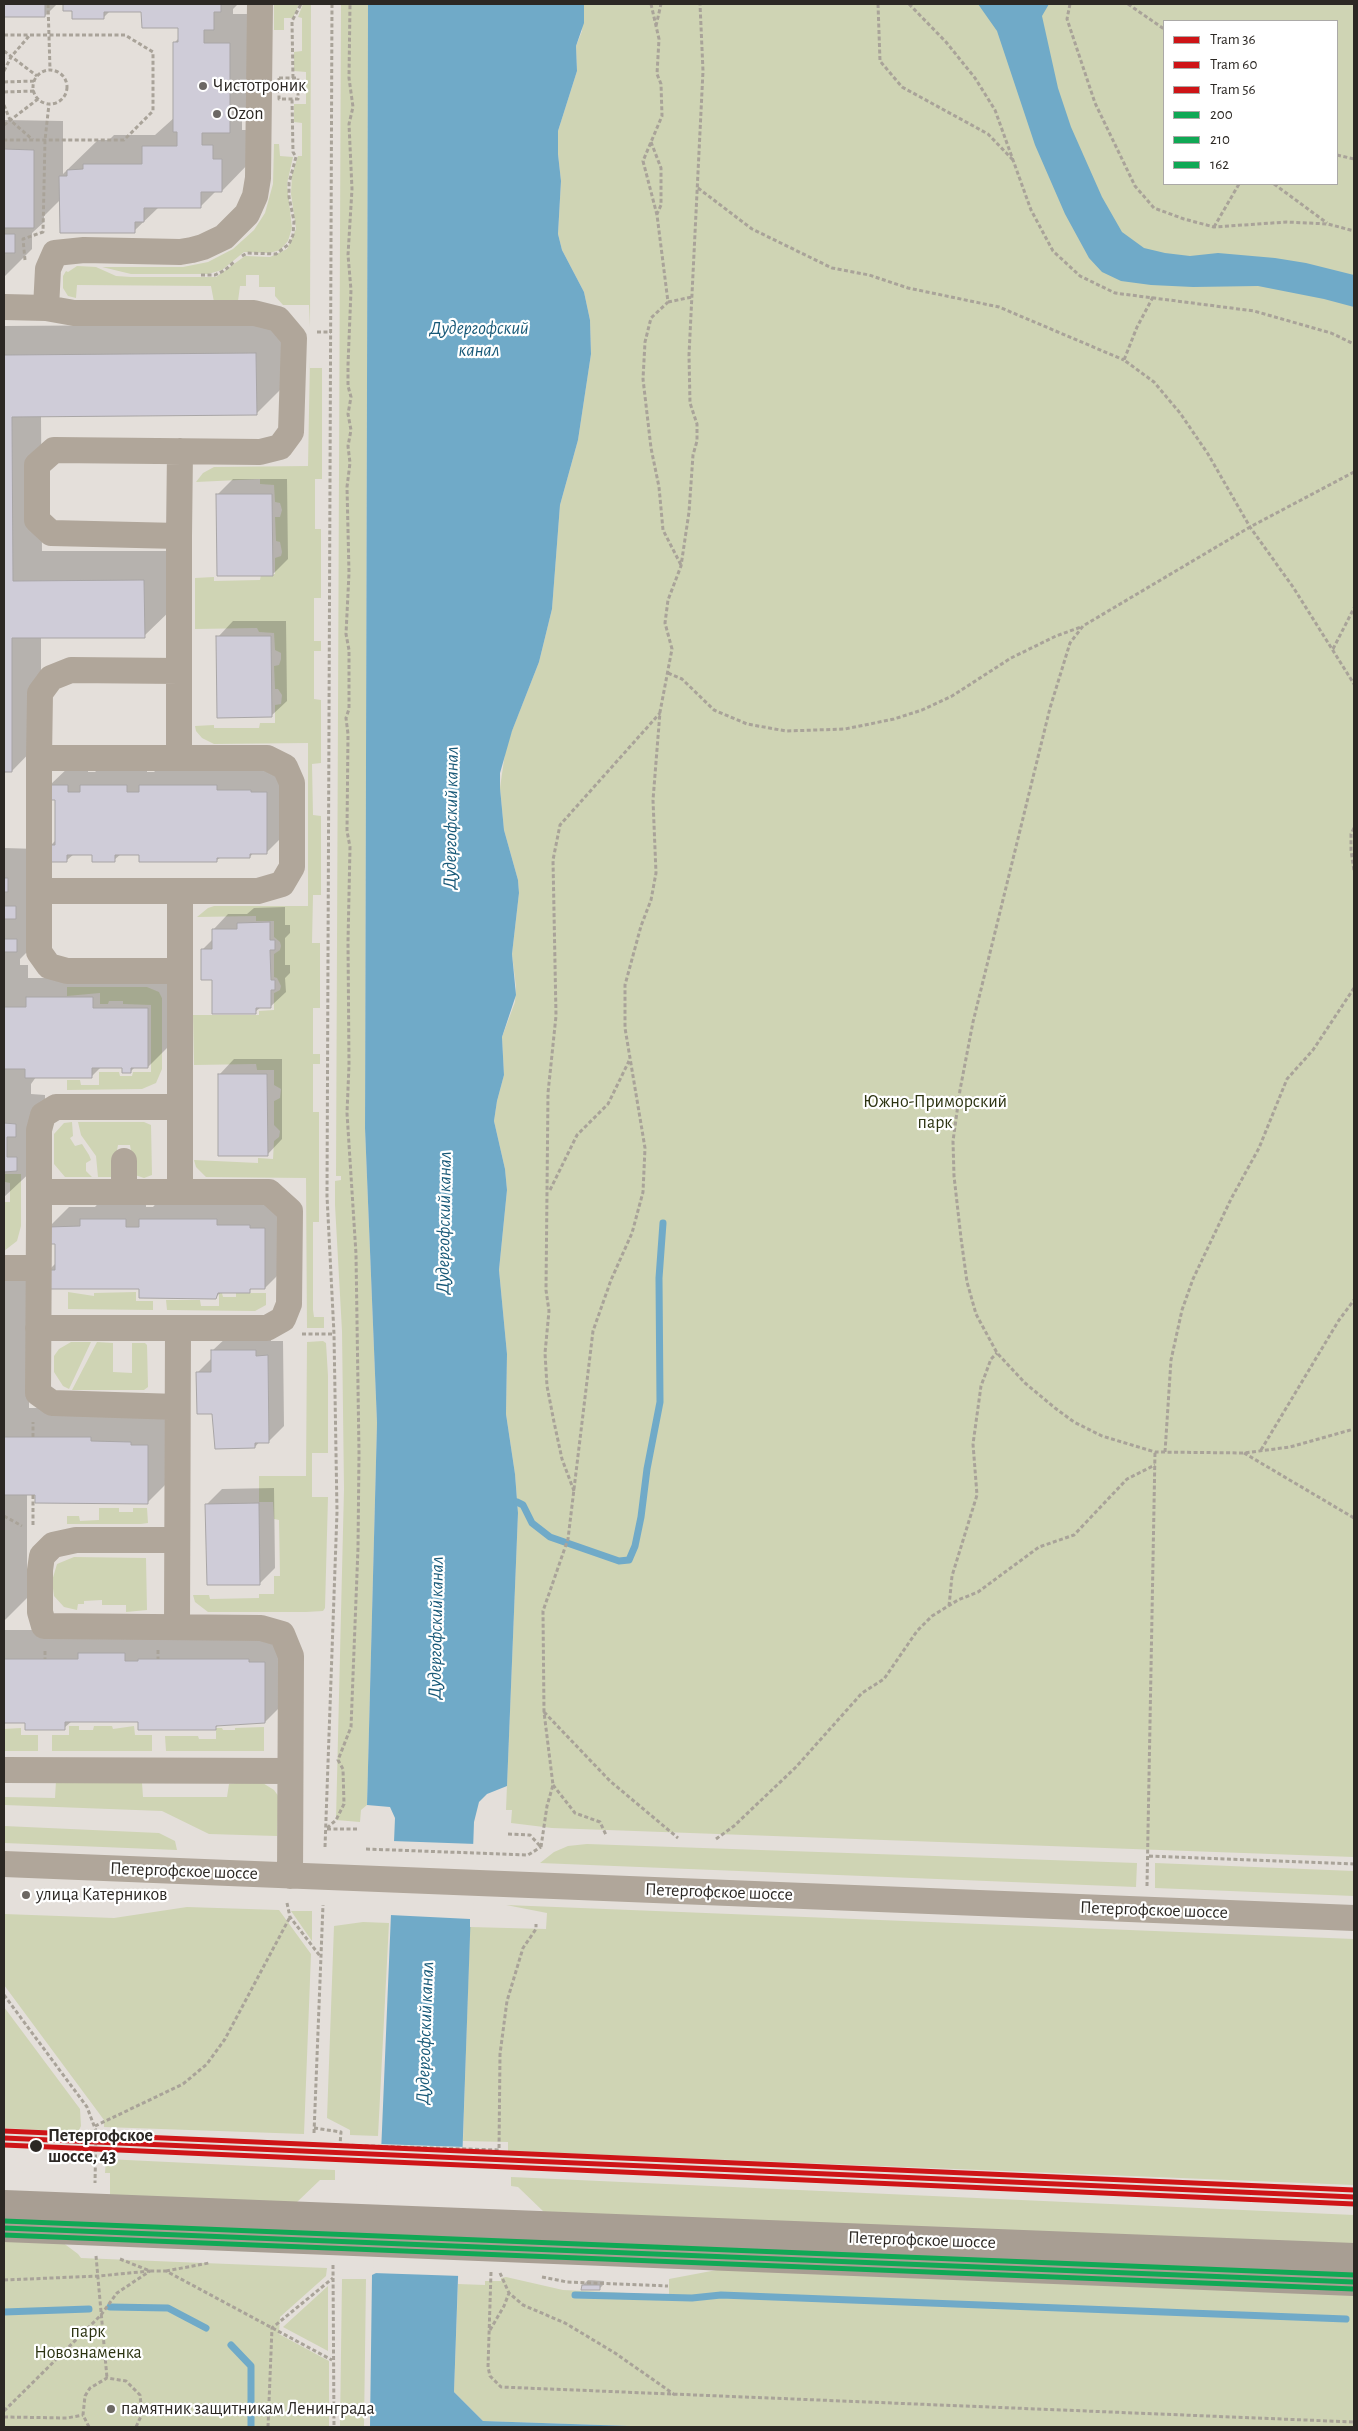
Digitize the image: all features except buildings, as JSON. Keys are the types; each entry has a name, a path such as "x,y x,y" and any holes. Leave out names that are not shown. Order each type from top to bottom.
{"main road":[{"path":"4,2204 341,2240"},
{"path":"4,2228 492,2246"},
{"name":"Петергофское шоссе","path":"492,2246 1354,2257"},
{"name":"Петергофское шоссе","path":"492,2246 1354,2282"}],"street":[{"path":"46,308 48,269 55,253 84,250 180,252 203,248 224,237 247,214 255,196 258,178 260,4"},
{"path":"4,307 46,308 74,313 254,313 278,319 294,338 292,432 280,447 260,452 54,450 38,465 37,520 51,533 180,536"},
{"path":"178,758 180,451"},
{"path":"178,670 71,670 51,678 40,693 39,952 49,966 67,972 180,972"},
{"path":"39,758 267,758 285,767 292,783 292,867 282,884 258,891 39,891"},
{"path":"180,891 180,1192"},
{"path":"177,1407 52,1404 38,1393 39,1130 43,1115 56,1107 180,1107"},
{"path":"124,1161 124,1192"},
{"path":"38,1328 267,1328 283,1319 289,1304 290,1211 270,1192 39,1192"},
{"path":"4,1268 38,1268"},
{"path":"177,1627 178,1328"},
{"path":"177,1540 76,1540 53,1545 42,1556 40,1612 44,1626 262,1628 282,1634 290,1656 290,1876"},
{"path":"4,1770 290,1772"},
{"name":"Петергофское шоссе","path":"4,1864 1354,1918"}],"path":[{"path":"48,4 50,70"},
{"path":"296,157 293,152 292,98 298,98 298,78 293,78 292,21 301,4"},
{"path":"326,1847 336,1512 334,1334 327,1196 332,4"},
{"path":"338,1760 351,1727 357,1604 359,1453 356,1254 346,1113 349,1064 348,942 350,847 347,831 348,734 346,718 349,709 349,650 346,634 349,573 347,487 350,464 348,446 351,430 348,414 351,397 348,386 348,365 351,290 348,255 352,188 349,124 353,108 349,78 350,4"},
{"path":"651,4 659,39 657,74 661,84 662,116 644,161 657,215 668,302"},
{"path":"656,26 661,4"},
{"path":"366,1850 528,1855 541,1847 553,1785 544,1712 543,1610 568,1539 593,1331 632,1233 643,1192 645,1148 624,1028 625,985 641,926 651,900 656,873 653,800 660,712 672,649 665,623 668,600 681,566 689,512 693,454 697,441 697,424 690,403 689,355 703,71 700,4"},
{"path":"878,4 880,61 902,87 988,134 1015,162"},
{"path":"909,4 946,42 975,78 995,110 1031,210 1053,251 1080,276 1115,293 1254,311 1331,333 1354,344"},
{"path":"1070,4 1067,19 1092,95 1135,186 1154,208 1214,227 1287,222 1328,224 1354,231"},
{"path":"1128,4 1163,28"},
{"path":"4,35 125,35 153,52 153,111 124,140 4,140"},
{"path":"4,71 11,57 30,35"},
{"path":"4,51 37,76"},
{"path":"50,70 62,74 68,85 65,97 55,104 49,104 38,99 34,91 34,82 37,76 50,70"},
{"path":"4,82 34,82"},
{"path":"4,92 34,91"},
{"path":"4,125 38,99"},
{"path":"25,268 23,239 43,232 49,104"},
{"path":"4,105 10,120 33,140"},
{"path":"651,142 661,168 661,205 657,215"},
{"path":"1338,155 1354,159"},
{"path":"1214,227 1238,185"},
{"path":"1275,185 1328,224"},
{"path":"697,188 752,229 832,268 869,275 908,288 999,307 1124,360 1154,382 1180,413 1208,454 1250,528 1293,587 1354,684"},
{"path":"681,566 663,530 659,487 651,448 643,378 645,342 652,318 668,302 692,297"},
{"path":"1124,360 1137,327 1153,298"},
{"path":"316,332 331,332"},
{"path":"668,673 682,679 714,710 748,724 786,731 845,730 894,719 922,710 952,696 1011,658 1056,636 1083,626 1250,528 1354,472"},
{"path":"1333,649 1354,608"},
{"path":"1083,626 1070,643 1050,708 973,1022 956,1113 954,1176 967,1282 976,1314 997,1353 1024,1383 1074,1422 1102,1436 1155,1452 1244,1453 1290,1447 1354,1429"},
{"path":"574,1492 562,1459 547,1386 544,1353 549,1311 546,1290 548,1093 556,1016 553,860 560,825 660,712"},
{"path":"1354,828 1351,834 1350,850 1354,871"},
{"path":"1165,1452 1172,1360 1182,1310 1194,1279 1259,1148 1287,1078 1313,1050 1354,988"},
{"path":"548,1193 577,1135 608,1104 629,1060"},
{"path":"1261,1451 1339,1320 1354,1300"},
{"path":"306,1334 334,1334"},
{"path":"949,1606 952,1576 977,1495 973,1444 981,1386 991,1359 997,1353"},
{"path":"33,1422 33,1437"},
{"path":"1146,1909 1149,1856 1155,1452"},
{"path":"1244,1453 1354,1518"},
{"path":"716,1839 734,1826 796,1767 862,1693 884,1679 917,1631 932,1616 978,1592 1039,1547 1074,1535 1127,1479 1155,1465"},
{"path":"33,1495 33,1527"},
{"path":"4,1516 22,1526"},
{"path":"544,1712 610,1781 678,1838"},
{"path":"329,1759 338,1760"},
{"path":"326,1828 336,1820 344,1804 343,1769 338,1760"},
{"path":"553,1785 575,1813 600,1822 606,1836"},
{"path":"326,1828 358,1829"},
{"path":"508,1834 530,1835 541,1847"},
{"path":"1149,1856 1354,1864"},
{"path":"287,1903 290,1916 321,1956"},
{"path":"314,2133 323,1905"},
{"path":"95,2126 183,2084 207,2064 225,2039 290,1916"},
{"path":"314,2128 341,2132 340,2145 500,2150 500,2054 507,2001 524,1948 536,1928 536,1924"},
{"path":"4,1995 87,2107 96,2131"},
{"path":"334,2427 332,2360 333,2278 341,2240"},
{"path":"492,2246 509,2293 524,2306 565,2322 615,2353 676,2396"},
{"path":"95,2252 108,2378"},
{"path":"118,2258 150,2271"},
{"path":"4,2280 166,2271 191,2268 217,2260"},
{"path":"4,2410 101,2315 117,2294 150,2271"},
{"path":"166,2271 332,2360"},
{"path":"538,2276 567,2282 668,2286"},
{"path":"268,2427 272,2328 333,2278"},
{"path":"491,2278 488,2367 490,2376 501,2387 676,2396 1354,2422"},
{"path":"490,2330 509,2293"},
{"path":"89,2427 82,2415 85,2396 90,2388 108,2378 126,2382 140,2395 142,2414 136,2427"},
{"path":"4,2417 67,2418 82,2415"}],"green space":[{"path":"274,4 299,4 293,18 284,18 284,30 274,30"},
{"path":"303,4 311,4 310,327 309,305 283,305 275,296 275,287 259,287 259,275 246,275 246,286 240,286 238,301 214,302 211,286 77,285 76,298 68,296 63,288 63,276 66,271 68,272 77,266 96,267 116,276 216,277 245,256 270,257 287,249 296,229 291,194 292,175 298,156 302,156 302,123 294,122 294,104 306,104 306,72 294,71 294,52 302,51 302,18 298,17"},
{"path":"341,4 368,4 365,1128 377,1423 367,1805 361,1810 360,1822 336,1820 344,1489 342,1331 335,1205 335,1181 341,1180 341,1176 336,1176"},
{"name":"Южно-Приморский парк","path":"584,4 1354,4 1354,1857 552,1828 511,1823 512,1810 506,1810 518,1513 515,1474 506,1414 507,1354 499,1270 507,1190 505,1169 494,1121 504,1075 502,1037 515,1002 516,987 512,954 519,893 518,880 504,830 500,788 506,746 539,662 552,609 560,505 578,440 591,354 590,320 584,292 562,250 558,234 561,181 558,131 577,71 576,46 582,31"},
{"path":"274,144 279,144 280,156 293,157 287,184 292,228 288,241 280,250 270,253 244,252 222,270 208,274 131,274 102,267 183,267 208,262 233,249 254,230 265,213 273,184"},
{"path":"310,357 310,368 322,368 322,479 315,479 315,529 321,529 321,598 314,598 314,641 321,641 321,651 314,651 314,699 321,700 321,763 312,764 313,815 321,816 321,895 313,895 312,943 320,943 320,1008 313,1008 313,1054 320,1054 320,1064 313,1064 313,1112 319,1112 319,1222 313,1222 313,1310 314,1317 324,1317 324,1328 307,1328 306,1178 206,1177 196,1167 194,1160 258,1163 258,1158 273,1159 274,1141 279,1137 280,1131 274,1125 274,1101 280,1098 281,1089 274,1085 274,1070 257,1070 256,1064 194,1065 193,1015 259,1015 259,1011 274,1010 274,993 280,990 281,986 277,978 274,977 274,954 280,950 281,946 280,942 274,937 274,921 256,921 256,916 197,917 208,908 214,906 308,906 308,743 214,744 202,738 196,731 195,726 214,725 214,728 259,728 260,723 275,723 275,705 281,704 282,695 278,689 275,689 274,666 279,665 281,653 275,650 274,633 259,632 257,628 195,629 195,578 214,577 214,581 260,580 261,575 275,574 275,558 281,556 282,552 280,542 276,541 275,517 280,517 282,510 280,503 275,502 274,485 260,484 260,479 196,482 203,473 214,467 308,466"},
{"path":"67,987 147,987 159,992 162,998 162,1069 156,1083 142,1089 67,1090 67,1080 80,1080 81,1085 99,1085 99,1072 119,1072 120,1076 132,1076 133,1072 151,1072 151,1005 123,1004 123,1001 109,1001 108,1004 100,1004 100,993 67,996"},
{"path":"72,1122 73,1136 70,1138 75,1146 82,1144 89,1155 91,1160 86,1163 86,1171 92,1177 65,1177 54,1164 54,1134 64,1123"},
{"path":"78,1122 144,1122 151,1125 152,1175 144,1178 135,1175 130,1145 118,1145 112,1177 98,1177 96,1156 81,1135"},
{"path":"5,1174 21,1174 21,1226 17,1241 4,1251 4,1202 10,1202 10,1183 5,1182"},
{"path":"68,1292 94,1296 94,1293 136,1292 136,1301 153,1301 153,1310 68,1309"},
{"path":"219,1293 222,1293 223,1297 236,1297 236,1293 266,1293 266,1305 255,1311 167,1310 166,1300 200,1300 201,1306 219,1306"},
{"path":"323,1341 326,1343 328,1376 328,1453 312,1453 312,1497 328,1497 325,1608 323,1611 306,1612 208,1612 195,1602 193,1595 209,1595 210,1599 259,1598 259,1594 274,1594 274,1576 280,1576 279,1520 274,1519 273,1502 259,1502 259,1476 306,1476 307,1342"},
{"path":"71,1342 91,1342 69,1389 63,1386 54,1372 54,1356 59,1349"},
{"path":"97,1342 113,1343 113,1372 132,1373 132,1343 145,1343 147,1345 148,1387 144,1390 72,1390"},
{"path":"99,1508 119,1508 119,1512 133,1512 133,1508 147,1508 148,1523 67,1524 67,1516 79,1516 80,1521 99,1520"},
{"path":"74,1557 146,1558 147,1610 126,1612 126,1605 102,1605 102,1600 84,1601 84,1604 78,1604 77,1610 64,1607 54,1596 52,1581 57,1564"},
{"path":"69,1726 79,1726 79,1730 93,1730 94,1726 112,1726 113,1729 134,1726 135,1735 152,1735 152,1751 52,1751 52,1735 69,1735"},
{"path":"264,1727 264,1751 166,1751 165,1736 198,1736 199,1739 216,1739 216,1728 235,1730 235,1728"},
{"path":"21,1728 21,1735 38,1735 38,1751 4,1751 4,1729"},
{"path":"258,1780 274,1790 279,1797 277,1836 209,1834 162,1811 4,1805 4,1797 55,1798 56,1781 142,1783 143,1797 227,1797 229,1784"},
{"path":"4,1826 159,1833 175,1841 177,1850 4,1843"},
{"path":"587,1844 1137,1863 1136,1887 540,1863 554,1852 568,1846"},
{"path":"1155,1863 1354,1871 1354,1896 1155,1888"},
{"path":"506,1905 1354,1939 1354,2185 508,2151 508,2142 463,2141 470,1927 546,1929 547,1913"},
{"path":"187,1907 279,1910 311,1954 304,2134 104,2127 104,2120 4,1985 4,1914 114,1918"},
{"path":"291,1911 312,1911 312,1941"},
{"path":"363,1922 389,1923 378,2136 350,2135 350,2130 327,2118 334,1926"},
{"path":"4,2007 80,2109 81,2126 78,2132 4,2128"},
{"path":"106,2159 335,2170 335,2180 320,2180 296,2203 110,2195 110,2173 105,2173"},
{"path":"511,2177 1354,2215 1354,2245 545,2213 518,2187 511,2186"},
{"name":"парк Новознаменка","path":"4,2235 54,2236 81,2258 327,2268 326,2276 280,2317 279,2334 329,2361 329,2427 4,2427"},
{"path":"722,2269 1354,2294 1354,2427 659,2427 483,2421 454,2392 458,2284 485,2285 485,2281 501,2281 501,2278 506,2277 563,2290 669,2295 669,2279"},
{"path":"342,2279 366,2279 364,2427 340,2427"},
{"path":"328,2286 328,2351 283,2327"}],"water":[{"name":"Дудергофский канал","path":"368,4 584,4 584,23 576,46 577,71 558,131 561,181 558,234 562,250 584,292 590,320 591,354 578,440 560,505 552,609 539,662 512,731 500,773 504,830 518,880 519,893 512,954 516,995 502,1037 504,1075 494,1121 505,1169 507,1190 499,1270 507,1354 506,1414 515,1474 518,1513 507,1786 487,1794 479,1802 474,1822 454,2392 483,2421 659,2427 370,2427 372,2275 376,2273 395,1818 390,1807 367,1805 377,1423 365,1128"},
{"path":"978,4 1049,4 1042,16 1058,88 1071,127 1102,197 1122,232 1144,248 1165,253 1190,256 1218,253 1275,258 1306,263 1354,275 1354,307 1258,286 1193,287 1151,285 1121,281 1102,272 1089,258 1065,214 1035,145 997,31"}],"pier":[{"path":"392,1841 476,1844 473,1927 470,1927 470,1919 390,1915 389,1923 387,1923"},
{"path":"378,2144 465,2147 461,2276 373,2273"}],"waterway":[{"path":"517,1502 523,1505 532,1523 550,1537 619,1561 629,1560 635,1546 641,1517 647,1469 660,1402 659,1278 663,1223"},
{"path":"575,2295 692,2298 721,2295 1346,2319"},
{"path":"110,2307 168,2308 206,2328"},
{"path":"4,2312 89,2309"},
{"path":"231,2345 251,2366 251,2427"}],"tram line":[{"name":"56","path":"4,2131 1354,2190"},
{"name":"36","path":"4,2138 1354,2197"},
{"name":"60","path":"4,2145 1354,2204"}],"transit line":[{"name":"162","path":"4,2221 1354,2275"},
{"name":"200","path":"4,2228 1354,2282"},
{"name":"210","path":"4,2235 1354,2289"}],"place":[{"name":"Чистотроник","path":"203,86"},
{"name":"Ozon","path":"217,114"},
{"name":"улица Катерников","path":"26,1895"},
{"name":"Петергофское шоссе, 43","path":"36,2146"},
{"name":"памятник защитникам Ленинграда","path":"111,2409"}]}
